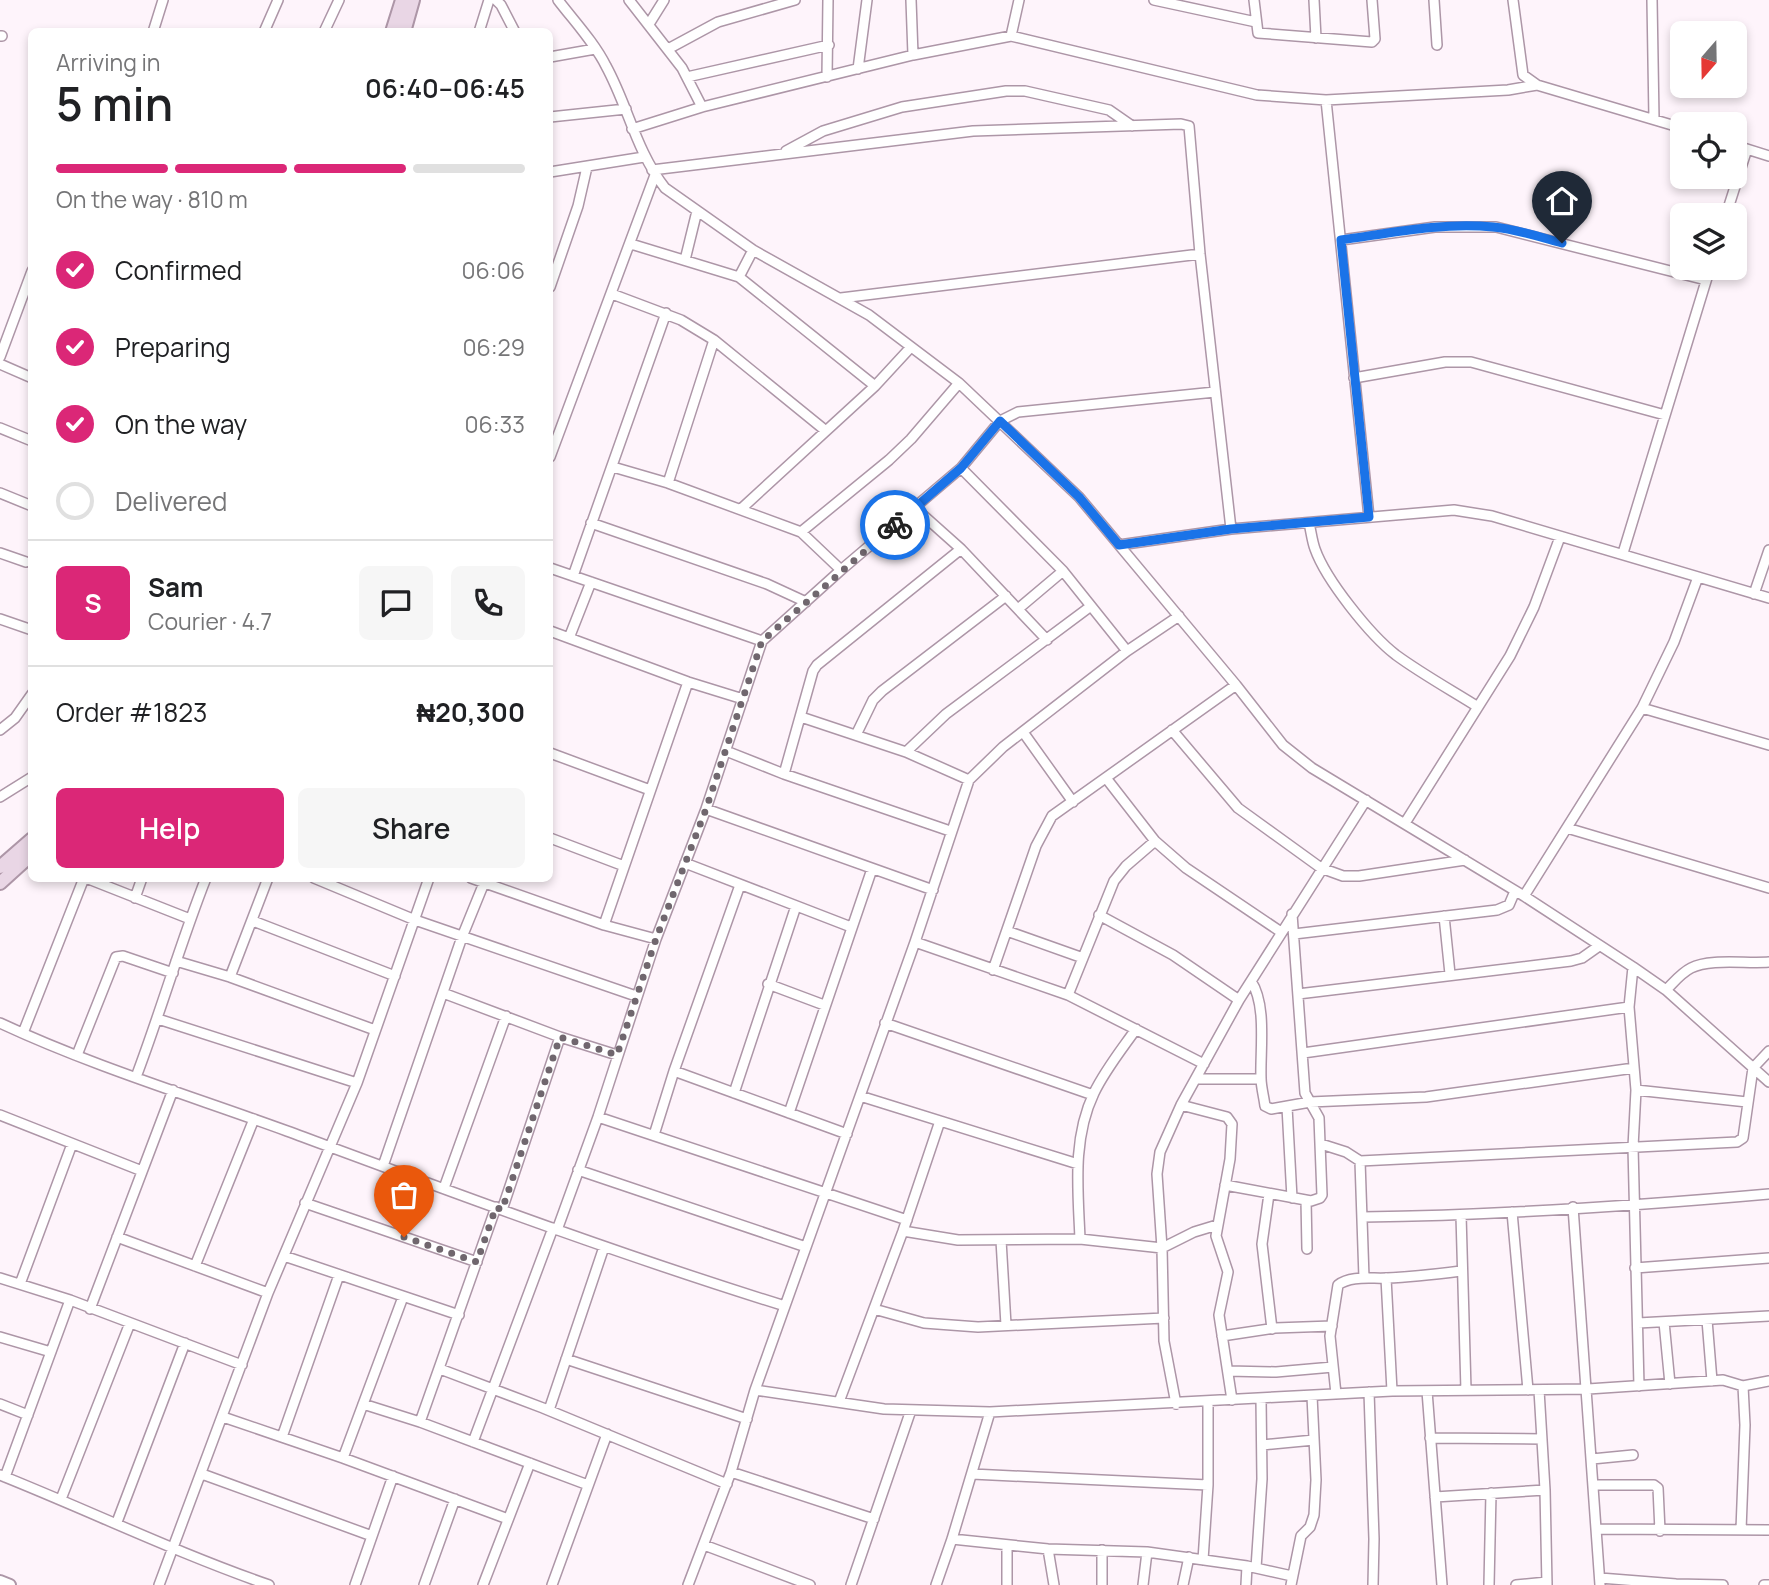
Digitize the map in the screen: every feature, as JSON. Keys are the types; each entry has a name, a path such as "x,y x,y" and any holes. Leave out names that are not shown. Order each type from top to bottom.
{"main road":[{"path":"393,28 402,0"},
{"path":"405,28 414,0"},
{"path":"0,867 28,842"},
{"path":"0,883 28,858"}],"street":[{"path":"154,28 163,0"},
{"path":"266,28 278,0"},
{"path":"326,28 339,0"},
{"path":"480,28 489,0"},
{"path":"496,0 513,28"},
{"path":"558,0 606,64 644,157 671,194 753,250 869,315 959,383 1079,497 1283,745 1312,768 1524,896 1633,967 1666,990 1769,1082"},
{"path":"629,0 668,49 687,77 702,107"},
{"path":"649,24 664,0"},
{"path":"668,49 718,22 795,0"},
{"path":"827,77 828,0"},
{"path":"858,69 867,0"},
{"path":"912,0 913,55"},
{"path":"1012,36 1019,0"},
{"path":"1154,0 1255,22"},
{"path":"1254,0 1258,33 1374,41 1372,0"},
{"path":"1314,0 1316,38"},
{"path":"1434,0 1437,45"},
{"path":"1513,0 1523,75 1537,85 1670,124"},
{"path":"1652,0 1654,119"},
{"path":"632,129 702,107 913,55 1012,36 1257,95 1326,100 1508,90 1537,85"},
{"path":"687,77 829,45"},
{"path":"553,56 595,49"},
{"path":"781,154 823,131 902,107 1006,91 1026,91 1109,110 1132,125"},
{"path":"1326,100 1369,517"},
{"path":"553,117 626,109"},
{"path":"653,172 972,131 1132,125 1189,126 1200,254 1231,529"},
{"path":"1747,149 1769,156"},
{"path":"553,172 644,157"},
{"path":"553,278 578,206 587,167"},
{"path":"553,440 631,244 653,172"},
{"path":"685,260 697,211"},
{"path":"1341,240 1435,227 1496,227 1670,271"},
{"path":"631,244 739,277 875,386"},
{"path":"739,277 753,250"},
{"path":"841,298 1200,254"},
{"path":"1623,554 1706,280"},
{"path":"0,357 28,282"},
{"path":"612,294 694,326 826,431"},
{"path":"573,576 666,313"},
{"path":"668,483 714,340"},
{"path":"741,509 875,386 911,347"},
{"path":"1354,378 1445,362 1471,362 1665,415"},
{"path":"0,364 28,376"},
{"path":"800,532 889,460 911,439 959,383"},
{"path":"473,1442 578,1170 636,996 706,809 762,641 961,468 1000,421 1018,412 1215,392"},
{"path":"0,428 28,439"},
{"path":"613,467 668,483 800,532 841,570"},
{"path":"961,468 1063,571 1127,651"},
{"path":"0,493 28,504"},
{"path":"915,508 961,550 1047,640"},
{"path":"1119,545 1231,529 1454,510 1492,516 1769,598"},
{"path":"591,523 767,584 806,602"},
{"path":"1309,523 1315,550 1324,567 1353,610 1383,644 1397,656 1478,707"},
{"path":"1405,823 1510,656 1534,607 1560,537"},
{"path":"784,774 813,671 823,658 961,550"},
{"path":"1754,594 1769,550"},
{"path":"0,553 26,562"},
{"path":"553,569 762,641"},
{"path":"1018,609 1063,571"},
{"path":"1524,896 1642,709 1674,642 1698,577"},
{"path":"569,638 591,582"},
{"path":"856,735 873,700 882,691 1006,596"},
{"path":"906,752 946,715 1091,606"},
{"path":"688,1585 727,1484 755,1390 915,942 969,780 1003,747 1178,615"},
{"path":"0,619 28,629"},
{"path":"553,632 688,682 743,699"},
{"path":"604,925 688,682"},
{"path":"993,970 1044,830 1052,816 1236,685"},
{"path":"0,730 15,718 28,700"},
{"path":"1642,709 1769,745"},
{"path":"801,717 906,752 969,780"},
{"path":"1172,730 1238,808 1321,868 1343,877 1465,860"},
{"path":"1023,732 1073,802"},
{"path":"726,751 784,774 950,831"},
{"path":"553,754 650,790"},
{"path":"1106,778 1155,841 1196,876 1281,932"},
{"path":"0,797 28,780"},
{"path":"1176,1404 1164,1341 1158,1166 1160,1152 1181,1105 1251,981 1366,800"},
{"path":"706,809 933,890"},
{"path":"1567,828 1769,888"},
{"path":"553,839 624,866"},
{"path":"1068,995 1099,915 1120,873 1155,841"},
{"path":"685,863 851,926"},
{"path":"789,1113 872,869"},
{"path":"23,1033 83,882"},
{"path":"95,882 190,919"},
{"path":"135,898 141,882"},
{"path":"136,1077 204,882"},
{"path":"230,977 267,882"},
{"path":"324,882 415,920 636,996"},
{"path":"159,1585 268,1293 357,1083 428,882"},
{"path":"383,1166 462,937 484,883 604,925 656,939"},
{"path":"654,1135 740,886"},
{"path":"1294,934 1505,908 1515,891"},
{"path":"734,1093 796,906"},
{"path":"1225,1185 1306,1200 1320,1198 1322,1195 1319,1118 1305,1093 1292,914"},
{"path":"1099,915 1173,955 1240,1000"},
{"path":"1444,916 1450,974"},
{"path":"253,921 395,976"},
{"path":"1007,931 1083,958"},
{"path":"915,942 1068,995 1204,1064"},
{"path":"1298,993 1571,961 1582,958 1599,946"},
{"path":"77,1055 116,957 122,956 173,973"},
{"path":"176,961 230,977 376,1030"},
{"path":"1666,990 1682,973 1704,963 1769,962"},
{"path":"1633,967 1629,1007 1636,1090 1633,1147 1639,1386"},
{"path":"1251,981 1258,993 1261,1079 1265,1106 1271,1109 1310,1102 1426,1097 1634,1068"},
{"path":"768,984 824,1005"},
{"path":"443,993 560,1037 617,1055"},
{"path":"1303,1053 1629,1007"},
{"path":"444,1188 506,1016"},
{"path":"158,1019 357,1083"},
{"path":"0,1023 136,1077 604,1247 785,1306"},
{"path":"885,1023 1093,1096"},
{"path":"1080,1239 1078,1164 1081,1131 1102,1078 1136,1029"},
{"path":"420,1423 560,1037"},
{"path":"1321,1144 1346,1152 1360,1161 1741,1140 1753,1068 1769,1051"},
{"path":"674,1072 847,1134"},
{"path":"1196,1079 1261,1079"},
{"path":"90,1309 173,1090"},
{"path":"1636,1090 1747,1102"},
{"path":"860,1096 1078,1164"},
{"path":"1181,1105 1231,1120 1232,1140 1216,1236 1228,1272 1220,1305 1232,1400"},
{"path":"1287,1107 1292,1198"},
{"path":"0,1115 142,1171"},
{"path":"597,1117 907,1220"},
{"path":"195,1266 254,1119"},
{"path":"839,1402 907,1220 940,1121"},
{"path":"20,1284 72,1144"},
{"path":"1360,1161 1364,1278"},
{"path":"578,1170 806,1247"},
{"path":"1269,1194 1262,1244 1272,1329"},
{"path":"1363,1217 1634,1206 1769,1194"},
{"path":"1306,1200 1307,1249"},
{"path":"306,1203 477,1262"},
{"path":"1573,1207 1600,1582 1723,1585"},
{"path":"1512,1212 1528,1390"},
{"path":"1461,1215 1466,1390"},
{"path":"903,1231 958,1240 1080,1239 1162,1248 1194,1232 1217,1225"},
{"path":"117,1237 268,1293"},
{"path":"1001,1240 1006,1325"},
{"path":"549,1410 604,1247"},
{"path":"284,1256 459,1315"},
{"path":"1635,1268 1769,1258"},
{"path":"1336,1394 1330,1336 1338,1285 1364,1278 1461,1271"},
{"path":"282,1437 339,1275"},
{"path":"0,1278 70,1300 242,1365"},
{"path":"1386,1278 1392,1391"},
{"path":"343,1458 403,1297"},
{"path":"70,1300 28,1415 2,1476 117,1522 173,1550 269,1585"},
{"path":"874,1309 925,1323 978,1326 1164,1318"},
{"path":"1638,1323 1769,1316"},
{"path":"1707,1320 1712,1381"},
{"path":"1664,1322 1670,1384"},
{"path":"61,1499 130,1323"},
{"path":"1222,1336 1272,1329 1332,1326"},
{"path":"0,1337 51,1352"},
{"path":"117,1522 185,1343"},
{"path":"566,1359 747,1419"},
{"path":"1228,1371 1333,1367"},
{"path":"440,1369 549,1410 727,1484"},
{"path":"755,1390 884,1409 990,1412 1392,1391 1588,1389 1723,1380 1742,1386 1769,1381"},
{"path":"1741,1530 1745,1425 1742,1386"},
{"path":"1516,1585 1547,1583 1539,1390"},
{"path":"1427,1391 1441,1585"},
{"path":"1368,1392 1374,1539 1373,1585"},
{"path":"952,1539 1048,1549 1147,1552 1189,1557 1251,1567 1291,1581 1301,1536 1310,1527 1314,1514 1316,1480 1312,1396"},
{"path":"1246,1585 1251,1567 1262,1479 1261,1399"},
{"path":"1203,1560 1208,1485 1208,1402"},
{"path":"0,1404 28,1415"},
{"path":"363,1404 588,1485"},
{"path":"851,1585 911,1410"},
{"path":"936,1585 990,1412"},
{"path":"223,1417 508,1519"},
{"path":"552,1585 607,1434"},
{"path":"1430,1438 1542,1439"},
{"path":"1262,1445 1314,1440"},
{"path":"1592,1459 1633,1455"},
{"path":"483,1585 530,1463"},
{"path":"731,1472 874,1519"},
{"path":"202,1474 372,1536"},
{"path":"972,1474 1208,1485"},
{"path":"355,1585 393,1476"},
{"path":"1594,1485 1654,1485 1659,1494 1660,1531"},
{"path":"1435,1497 1545,1490"},
{"path":"1489,1585 1491,1493"},
{"path":"424,1585 455,1500"},
{"path":"1597,1529 1769,1530"},
{"path":"704,1545 810,1585"},
{"path":"1007,1545 1007,1585"},
{"path":"1048,1549 1054,1585"},
{"path":"1102,1550 1102,1585"},
{"path":"1143,1585 1147,1552"},
{"path":"1183,1585 1189,1557"},
{"path":"0,1581 10,1585"}],"way so far":[{"path":"404,1237 477,1262 496,1207 502,1210 560,1037 617,1055 656,939 706,809 762,641 895,525"}],"route":[{"path":"895,525 961,468 1000,421 1079,497 1119,545 1231,529 1369,517 1341,240 1469,225 1496,227 1562,243"}]}
